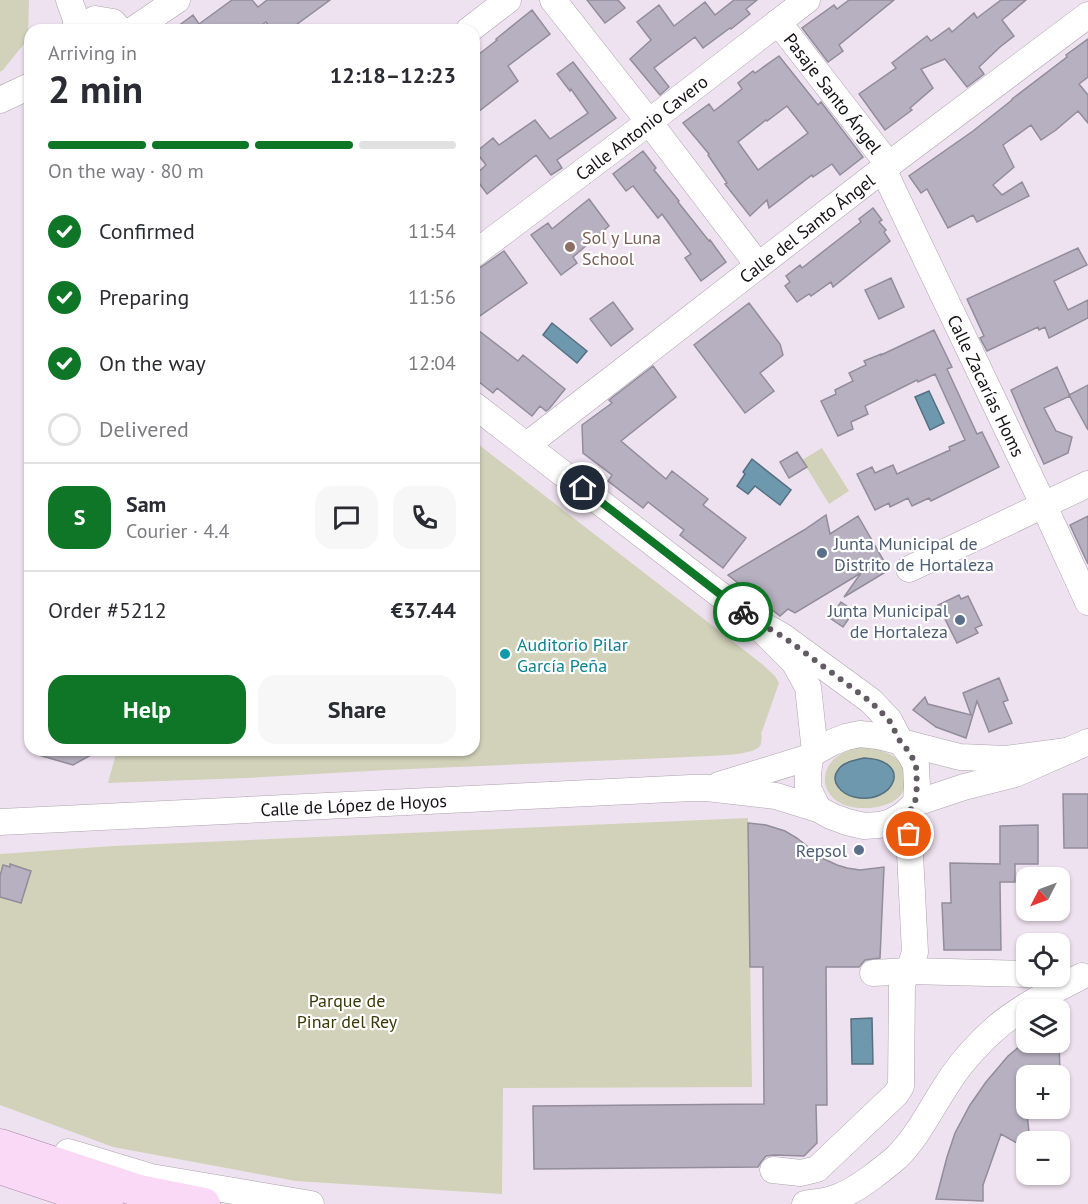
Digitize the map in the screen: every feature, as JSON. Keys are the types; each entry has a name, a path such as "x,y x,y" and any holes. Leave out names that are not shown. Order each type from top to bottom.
{"main road":[{"path":"0,1145 140,1191 204,1204"},
{"path":"0,1168 107,1204"}],"street":[{"path":"69,0 76,24"},
{"path":"477,24 508,0"},
{"path":"553,0 758,265"},
{"name":"Calle Antonio Cavero","path":"480,249 807,0"},
{"path":"1083,0 1088,7"},
{"path":"140,24 168,2"},
{"name":"Calle del Santo Ángel","path":"527,445 758,265 1088,15"},
{"path":"86,24 95,19 115,24"},
{"name":"Pasaje Santo Ángel","path":"778,22 886,167"},
{"path":"0,100 24,89"},
{"name":"Calle Zacarías Homs","path":"886,167 1088,602"},
{"path":"480,410 750,618 794,662 808,687 813,755 808,774 808,788 818,809 847,822 864,826 879,825 891,822 913,806 964,787 1015,774 1077,747"},
{"path":"909,569 1088,484"},
{"path":"750,618 782,636 871,702 889,720 916,765 917,786 909,834 915,952 902,982 901,1086 896,1094 817,1169 801,1173 773,1170"},
{"path":"813,755 833,742 860,734 900,741 960,757 1006,759 1077,747"},
{"name":"Calle de López de Hoyos","path":"708,788 813,755"},
{"name":"Calle de López de Hoyos","path":"0,822 708,788 776,796 818,809"},
{"path":"873,973 909,970 1016,974"},
{"path":"805,1204 832,1199 861,1185 898,1156 930,1113 945,1086 984,1038 1011,1016 1076,976"},
{"path":"0,1130 151,1178 311,1204"},
{"path":"0,1179 58,1204"}],"green space":[{"path":"0,0 29,0 28,24 24,24 24,44 0,72"},
{"path":"480,446 762,664 779,683 761,734 760,746 744,753 108,783 115,756 480,756"},
{"path":"822,448 849,491 829,504 802,460"},
{"path":"866,747 886,753 900,761 906,771 901,795 893,802 867,808 849,806 835,800 828,790 825,779 827,768 835,758 848,751"},
{"name":"Parque de Pinar del Rey","path":"748,818 752,1087 503,1088 502,1194 296,1181 113,1147 0,1105 0,854 113,846"}],"water":[{"path":"552,323 587,351 577,363 543,335"},
{"path":"929,391 944,423 930,430 915,397"},
{"path":"752,459 791,490 780,505 755,486 748,494 737,486"},
{"path":"864,758 880,761 890,766 894,774 893,782 880,795 868,798 854,797 845,793 836,783 836,774 843,765"},
{"path":"872,1018 873,1064 852,1064 851,1019"}],"building":[{"path":"232,0 252,0 258,7 267,0 330,0 297,24 268,24 266,22 263,24 199,24"},
{"path":"587,0 618,0 625,8 605,23"},
{"path":"734,0 757,0 746,9 750,14 703,48 695,37 654,68 669,87 660,95 630,59 651,40 637,22 659,5 674,26 705,2 715,15"},
{"path":"849,0 894,0 839,45 843,51 828,62 802,28 834,5 837,9"},
{"path":"1001,0 1026,0 1002,20 1014,36 979,67 984,74 967,87 945,59 921,69 933,88 910,108 912,110 885,130 859,94 896,68 892,63 927,36 931,41 949,28 952,32 974,13 977,18"},
{"path":"532,10 550,34 508,66 518,81 480,110 480,53"},
{"path":"193,15 199,24 181,24"},
{"path":"1088,39 1088,77 1079,84 1088,95 1088,123 1078,111 1041,140 1031,125 1003,145 1014,167 993,185 1002,195 1022,182 1029,196 977,222 973,215 948,228 927,189 921,193 909,176 973,131"},
{"path":"779,56 818,105 821,102 863,157 840,175 832,164 813,177 812,175 769,208 767,200 750,216 725,184 727,183 709,154 683,123 709,104 714,111 742,89 738,83 753,71 755,73","holes":["787,106 808,133 758,170 738,142"]},
{"path":"573,62 616,118 557,160 562,168 551,175 536,155 487,194 480,184 480,170 486,165 480,157 480,149 493,138 499,145 535,120 550,139 588,113 557,74"},
{"path":"643,151 656,168 654,170 726,262 701,281 685,258 691,254 662,214 658,218 633,186 626,191 613,174"},
{"path":"589,199 609,226 573,257 577,263 561,275 531,235 548,223 552,229"},
{"path":"873,208 882,220 879,222 886,230 884,232 890,241 833,287 831,282 811,296 809,294 797,302 785,286 790,282 786,276 800,265 802,268 861,222 859,219"},
{"path":"1078,248 1087,265 1054,281 1068,310 1088,300 1088,318 1049,338 1045,327 1039,330 1038,327 987,351 980,338 984,336 967,299"},
{"path":"504,251 527,283 480,316 480,268"},
{"path":"891,278 904,307 879,319 865,290"},
{"path":"613,302 633,329 611,346 590,319"},
{"path":"749,303 780,344 783,355 760,373 774,391 745,413 694,345"},
{"path":"934,330 952,367 947,369 977,434 982,432 999,467 931,501 929,498 912,506 908,498 890,507 889,503 875,510 857,474 872,467 875,473 893,465 897,474 950,450 949,447 965,440 935,374 918,382 917,380 865,406 868,414 851,422 853,429 838,436 821,401 836,394 835,390 853,381 849,373 866,365 864,361"},
{"path":"480,332 518,361 523,355 565,389 549,409 546,411 540,406 532,416 497,388 493,393 480,383"},
{"path":"653,366 676,397 621,441 666,479 672,471 708,499 703,505 746,538 723,568 680,535 684,530 648,502 643,508 608,481 612,475 583,453 582,425 612,403 609,400"},
{"path":"1057,367 1070,396 1044,408 1056,431 1072,437 1068,453 1044,464 1011,390"},
{"path":"1088,385 1088,430 1069,395"},
{"path":"797,452 807,467 789,478 780,462"},
{"name":"Junta Municipal de Distrito de Hortaleza","path":"826,515 830,534 858,516 889,570 844,597 861,573 795,613 788,609 780,616 728,575 804,530"},
{"path":"1088,516 1088,564 1070,525"},
{"path":"959,595 961,599 968,596 982,625 975,628 978,633 957,643 938,605"},
{"path":"841,602 854,611 843,627 830,618"},
{"path":"999,678 1008,700 1003,702 1012,723 989,732 977,701 966,738 936,727 913,710 925,697 928,704 971,715 963,693"},
{"path":"42,756 89,756 73,765"},
{"path":"1063,794 1088,794 1088,848 1064,848"},
{"path":"748,823 766,825 785,831 822,858 837,865 860,870 884,867 880,958 865,960 859,967 826,967 827,1105 816,1105 817,1143 804,1156 766,1156 758,1167 534,1169 533,1106 764,1104 763,967 750,967"},
{"path":"1038,825 1038,864 1015,864 1015,882 1000,882 1001,950 944,950 942,903 951,903 950,863 1000,864 1000,826"},
{"path":"10,864 31,871 21,903 0,897 0,876 3,865 10,867"},
{"path":"1016,1049 1016,1053 1059,1053 1060,1065 1016,1065 1016,1119 1028,1119 1029,1131 1016,1131 1016,1142 1001,1134 983,1185 983,1201 936,1199 955,1133 970,1105 1008,1056"}],"way so far":[{"path":"743,612 800,649 871,702 889,720 916,765 917,786 915,803 911,808 909,834"}],"place":[{"name":"Sol y Luna School","path":"570,247"},
{"name":"Junta Municipal de Distrito de Hortaleza","path":"822,553"},
{"name":"Junta Municipal de Hortaleza","path":"960,620"},
{"name":"Auditorio Pilar García Peña","path":"505,654"},
{"name":"Repsol","path":"859,850"}],"route":[{"path":"583,488 743,612"}]}
